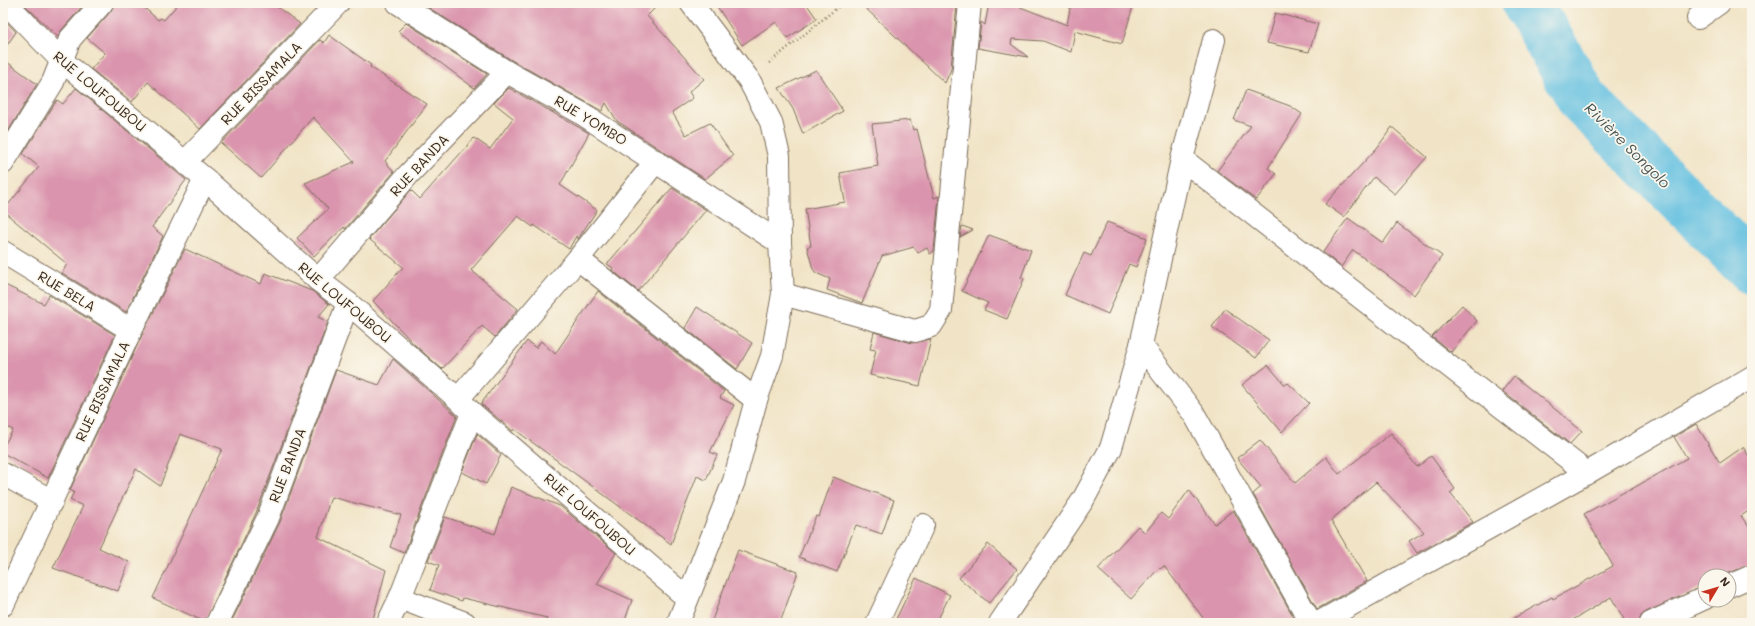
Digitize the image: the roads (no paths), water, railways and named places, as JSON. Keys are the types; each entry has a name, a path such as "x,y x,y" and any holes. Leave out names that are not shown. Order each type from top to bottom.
{"street":[{"name":"RUE LOUFOUBOU","path":"6,3 61,60 205,179 318,280 348,303 687,598"},
{"path":"3,163 53,82 70,39 102,3"},
{"name":"RUE BISSAMALA","path":"185,162 338,3"},
{"name":"RUE YOMBO","path":"398,3 507,72 581,113 780,243"},
{"path":"678,623 734,481 756,400 772,356 783,294 780,243 779,156 771,122 749,80 690,3"},
{"path":"783,294 915,331 931,326 941,310 970,3"},
{"path":"1698,18 1719,3"},
{"path":"1000,623 1083,500 1111,448 1141,345 1182,159 1214,40"},
{"name":"RUE BANDA","path":"318,280 408,175 507,72"},
{"path":"1182,159 1587,473"},
{"path":"388,623 400,598 465,406 578,259 656,161"},
{"name":"RUE BISSAMALA","path":"3,605 131,330 205,179"},
{"name":"RUE BELA","path":"3,252 131,330"},
{"path":"578,259 756,400"},
{"name":"RUE BANDA","path":"217,623 268,518 348,303"},
{"path":"1141,345 1194,414 1311,623"},
{"path":"1318,623 1587,473 1752,377"},
{"path":"3,474 52,501"},
{"path":"877,623 923,524"},
{"path":"1737,583 1752,576"},
{"path":"400,598 465,623"},
{"path":"1651,623 1697,602"}],"waterway":[{"name":"Rivière Songolo","path":"1527,3 1583,100 1752,269"}]}
